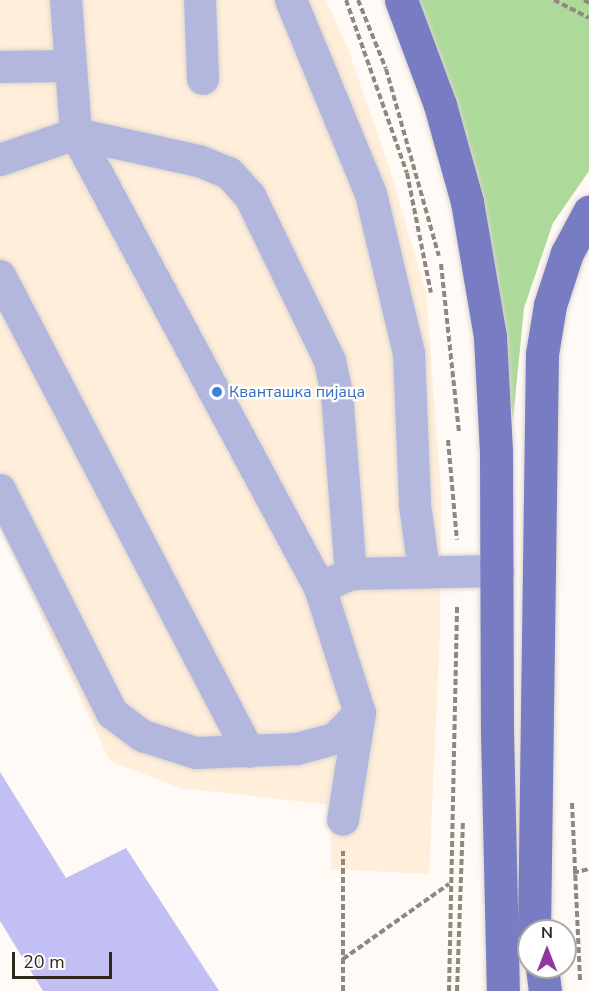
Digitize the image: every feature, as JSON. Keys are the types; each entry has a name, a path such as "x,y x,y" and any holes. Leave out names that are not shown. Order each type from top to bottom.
{"main road":[{"path":"401,0 440,105 467,202 490,337 498,571 497,731 502,988"},
{"path":"535,919 542,354 550,305 567,253 589,212"}],"lane":[{"path":"66,0 69,66 76,134 321,588 360,713 343,820"},
{"path":"200,0 203,80"},
{"path":"291,0 371,194 409,353 415,505 424,570"},
{"path":"0,67 69,66"},
{"path":"0,160 76,134 199,161 229,173 250,195 330,361 339,416 351,574"},
{"path":"0,276 249,752"},
{"path":"0,490 112,713 143,736 196,753 316,747 335,740 360,713"},
{"path":"321,588 351,574 424,570 498,571"}],"path":[{"path":"554,0 589,18"},
{"path":"584,0 589,3"},
{"path":"343,820 343,991"},
{"path":"573,873 589,869"},
{"path":"343,960 449,884"}],"shaded area":[{"name":"Кванташка пијаца","path":"0,0 326,0 347,46 389,167 426,293 441,491 440,630 429,874 331,869 331,805 181,788 110,761 0,528"}],"green space":[{"path":"412,0 589,0 589,171 553,223 524,308 513,420 478,193"}],"building":[{"path":"0,772 66,878 126,848 219,991 43,991 0,921"}],"place":[{"name":"Кванташка пијаца","path":"217,392"}]}
